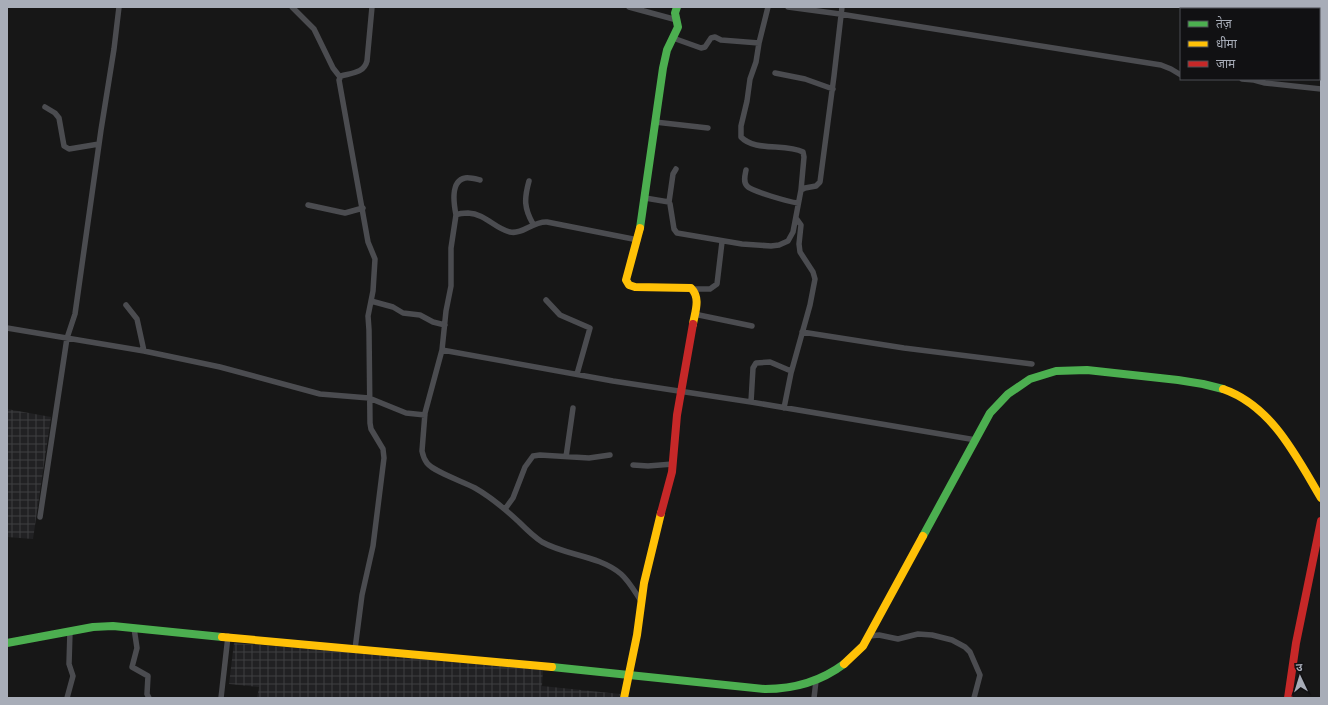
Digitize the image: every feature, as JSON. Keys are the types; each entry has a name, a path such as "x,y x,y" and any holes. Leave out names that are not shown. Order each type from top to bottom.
{"street":[{"path":"40,517 67,338 75,314 119,7"},
{"path":"292,7 314,29 333,68 340,77 368,242 375,259 373,291 368,322 370,423 371,429 383,449 384,458 373,546 362,595 354,647"},
{"path":"340,77 365,68 372,7"},
{"path":"629,7 677,20"},
{"path":"677,7 675,13 678,26 667,50 663,68 638,240 626,277 627,282 630,286 635,287 687,287 694,289 710,288 717,284 722,242"},
{"path":"676,169 673,174 669,202 674,229 677,233 722,242 742,244 771,246 779,245 788,241 796,218 804,157 803,152 755,144 743,140 741,137 741,126 750,79 756,62 768,7"},
{"path":"788,7 1161,65 1180,74"},
{"path":"800,190 816,186 820,182 833,89 840,14 842,7"},
{"path":"673,38 701,48 705,46 710,38 715,37 722,40 759,43"},
{"path":"775,73 805,79 833,89"},
{"path":"1254,80 1265,83 1321,89"},
{"path":"44,108 55,113 59,118 64,146 66,148 99,147"},
{"path":"655,122 708,128"},
{"path":"746,170 745,182 747,187 774,197 798,203"},
{"path":"480,180 465,178 461,180 457,185 454,196 456,215 451,248 452,280 446,311 442,350 425,415 422,451 423,458 430,466 475,488 505,509 541,541 551,546 599,561 615,570 622,575 641,601"},
{"path":"529,181 525,202 533,224"},
{"path":"645,198 669,202"},
{"path":"308,205 344,213 363,208"},
{"path":"456,215 462,213 478,214 510,232 519,231 537,222 547,222 638,240"},
{"path":"784,408 791,371 810,304 815,279 813,272 800,252 799,244 801,225 796,218"},
{"path":"624,698 637,635 646,576 673,464 677,415 697,295 694,289"},
{"path":"546,300 560,315 590,328 577,374"},
{"path":"371,301 392,307 402,312 420,315 433,322 445,325"},
{"path":"126,305 137,319 144,351"},
{"path":"694,314 752,326"},
{"path":"7,328 144,351 220,368 320,394 369,398 406,413 425,415"},
{"path":"802,332 897,347 1032,364"},
{"path":"442,350 681,392 751,402 976,440"},
{"path":"751,402 752,372 756,363 770,362 791,371"},
{"path":"7,643 99,626 134,628 354,647 777,690 794,688 816,681 848,662 863,646 990,413 1004,397 1047,372 1068,370 1091,371 1197,383 1232,394 1251,405 1275,425 1289,444 1321,498"},
{"path":"566,457 573,408"},
{"path":"505,509 513,498 525,467 533,456 540,455 590,458 610,455"},
{"path":"633,465 648,466 673,464"},
{"path":"1288,698 1296,643 1321,521"},
{"path":"134,628 137,648 132,667 148,676 147,694 149,698"},
{"path":"67,698 73,676 69,664 70,631"},
{"path":"869,636 879,635 898,639 922,634 932,635 958,643 970,652 980,673 980,679 974,698"},
{"path":"221,698 228,636"},
{"path":"814,698 816,681"}],"shaded area":[{"path":"7,409 51,417 33,539 7,537"},
{"path":"234,643 543,669 542,686 620,694 619,698 257,698 259,687 229,684"}],"traffic: fast":[{"path":"640,228 663,68 667,50 678,27 675,13 677,7"},
{"path":"923,536 990,413 1008,394 1030,379 1056,371 1087,370 1178,380 1223,389"},
{"path":"7,643 93,627 113,626 222,637"},
{"path":"552,667 776,689 796,686 816,680 826,676 844,664"}],"traffic: slow":[{"path":"640,228 626,280 629,285 635,287 691,288 697,301 693,324"},
{"path":"1223,389 1240,397 1255,407 1269,420 1292,450 1321,498"},
{"path":"624,698 637,635 644,583 661,513"},
{"path":"844,664 863,646 923,536"},
{"path":"222,637 552,667"}],"traffic: jam":[{"path":"661,513 672,472 677,415 693,324"},
{"path":"1288,698 1296,643 1321,521"}]}
